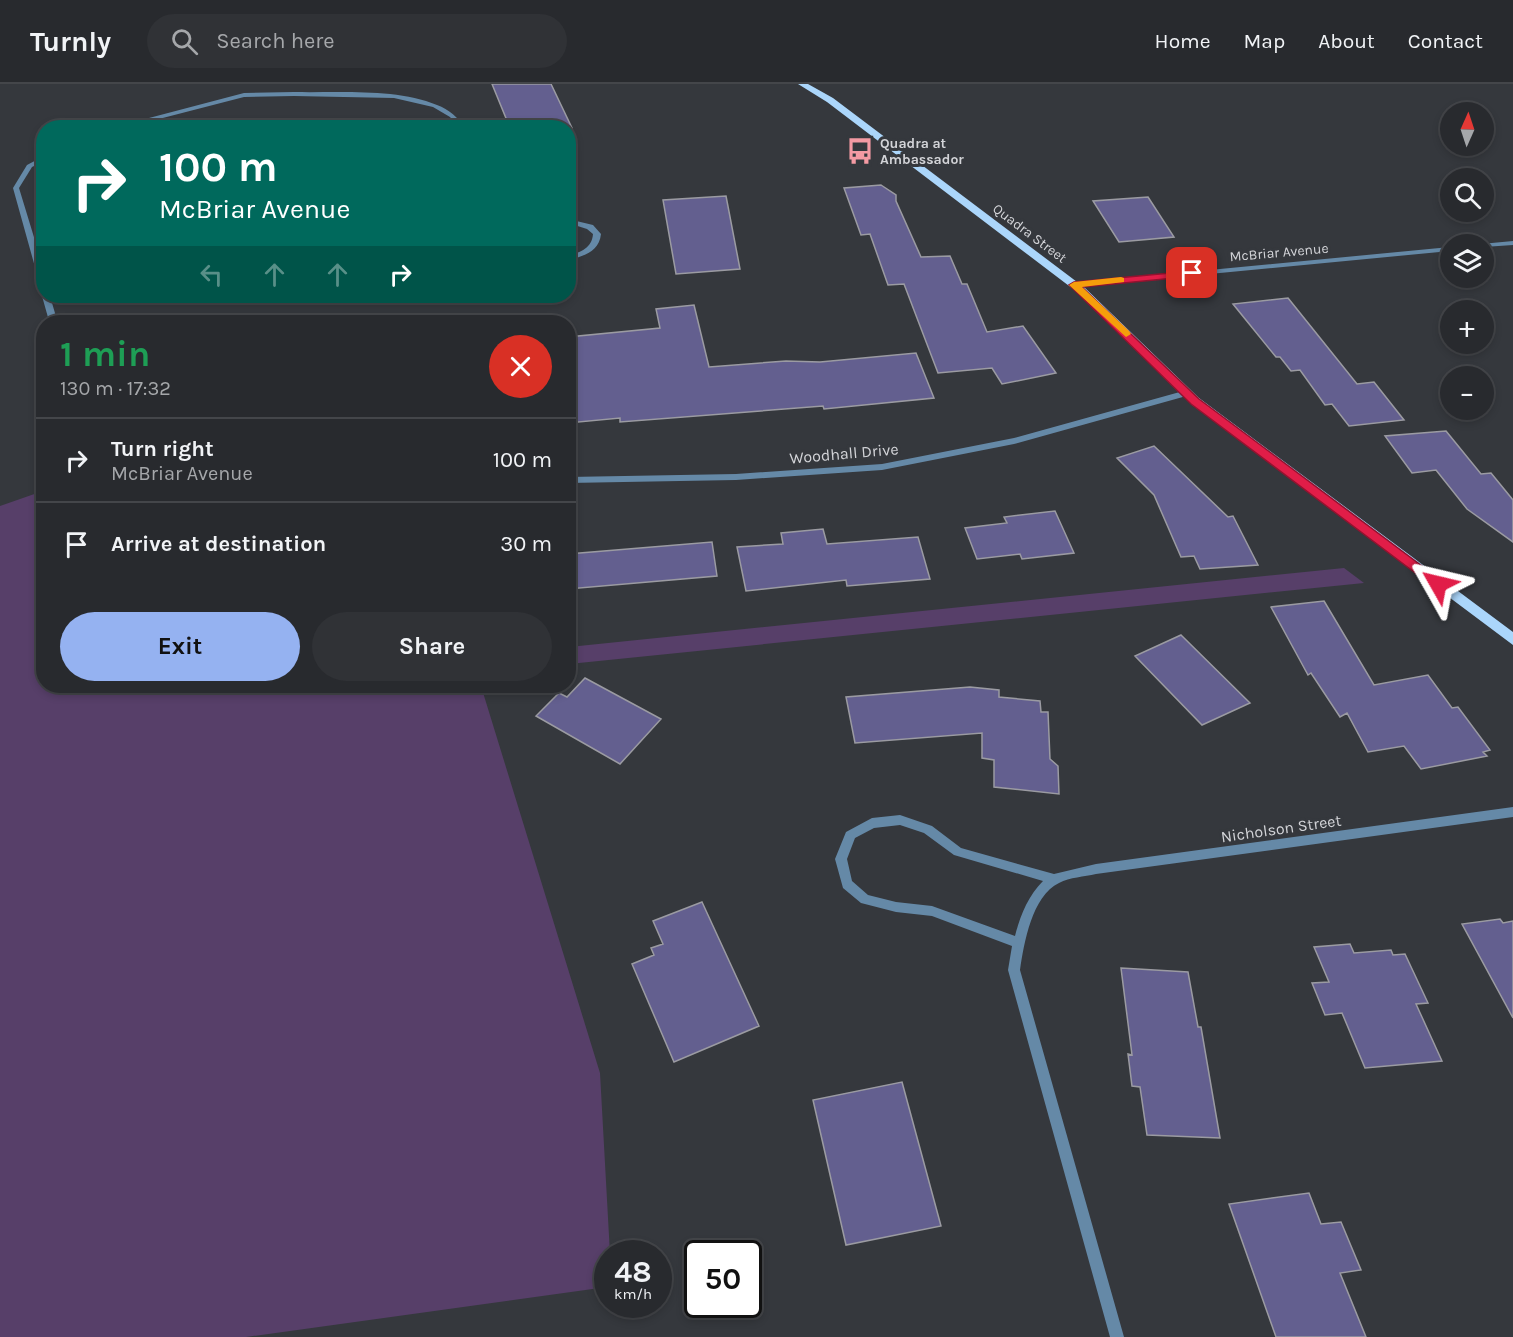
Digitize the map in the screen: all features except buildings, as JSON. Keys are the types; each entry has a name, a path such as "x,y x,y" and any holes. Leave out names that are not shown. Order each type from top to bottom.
{"main road":[{"name":"Quadra Street","path":"802,84 830,100 1074,285 1187,393 1513,640"}],"street":[{"path":"146,120 244,96 294,94 394,96 435,106 456,120"},
{"path":"36,162 28,166 16,188 36,257"},
{"path":"576,223 591,227 597,234 597,241 591,249 576,255"},
{"path":"1494,244 1513,243"},
{"name":"McBriar Avenue","path":"1074,285 1440,250"},
{"name":"Woodhall Drive","path":"576,480 736,477 882,467 1014,441 1187,393"},
{"name":"Nicholson Street","path":"1017,942 932,911 896,907 865,900 847,884 840,859 850,835 872,823 900,820 928,829 958,852 1054,879 1096,869 1513,813"},
{"path":"1054,879 1034,900 1017,942 1014,970 1117,1337"}],"shaded area":[{"path":"36,493 36,693 483,693 600,1073 609,1240 594,1240 594,1289 246,1337 0,1337 0,506"},
{"path":"1344,568 1364,583 576,663 576,646"}],"slow traffic":[{"path":"1121,280 1074,285 1082,290 1126,334"}],"place":[{"name":"Quadra at Ambassador","path":"860,151"}],"route":[{"path":"1192,273 1074,285 1082,290 1195,401 1438,584"}]}
